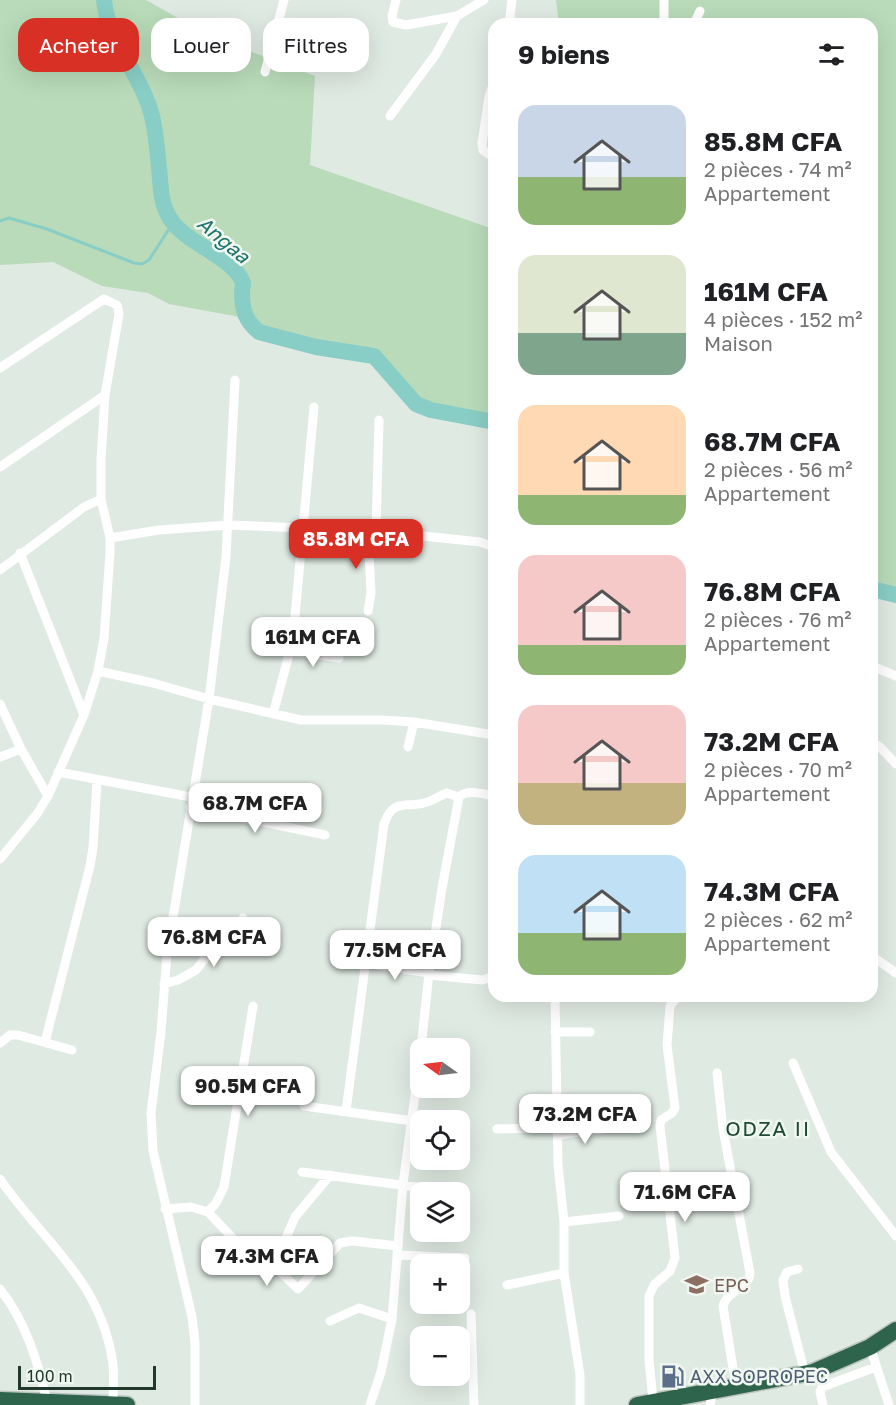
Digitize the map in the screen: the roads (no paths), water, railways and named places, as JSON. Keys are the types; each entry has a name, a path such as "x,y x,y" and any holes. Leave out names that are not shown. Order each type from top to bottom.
{"highway":[{"path":"645,1403 712,1398 736,1387 805,1374 870,1347 896,1330"},
{"path":"0,1400 120,1405"}],"street":[{"path":"279,18 284,0"},
{"path":"396,0 392,19 393,22 399,24 457,16 484,0"},
{"path":"510,18 512,0"},
{"path":"664,0 664,18"},
{"path":"697,18 700,11"},
{"path":"390,116 436,54 457,16"},
{"path":"488,104 482,144 483,150 488,154"},
{"path":"0,368 106,299 120,309 105,395 101,459 101,499 110,538 105,628 98,671 84,714 48,796 37,814 0,859"},
{"path":"195,1405 195,1343 192,1317 153,1151 151,1113 161,1032 164,984 208,699 229,525 235,380"},
{"path":"0,467 105,395"},
{"path":"273,714 290,651 314,407"},
{"path":"368,611 371,593 372,531 379,420"},
{"path":"0,570 84,507 101,499"},
{"path":"110,538 159,530 229,525 372,531 480,542 488,545"},
{"path":"20,553 84,714"},
{"path":"290,651 339,658"},
{"path":"878,668 896,676"},
{"path":"98,671 301,720 414,722 488,734"},
{"path":"0,704 21,749 48,796"},
{"path":"408,747 414,722"},
{"path":"878,746 896,764"},
{"path":"0,757 21,749"},
{"path":"58,772 325,835"},
{"path":"45,1042 90,866 97,781"},
{"path":"422,1038 442,888 459,797 469,792 488,795"},
{"path":"346,1111 387,815 399,805 422,804 447,793 459,797"},
{"path":"164,984 196,970 243,918"},
{"path":"878,960 896,973"},
{"path":"365,963 429,974 482,980 488,978"},
{"path":"555,1002 558,1165 564,1222 564,1273 580,1375 580,1405"},
{"path":"645,1403 649,1360 649,1296 654,1285 670,1271 675,1258 660,1126 661,1120 672,1113 675,1102 667,1045 670,1006 673,1002"},
{"path":"208,1212 216,1203 224,1187 253,1006"},
{"path":"555,1032 590,1032"},
{"path":"0,1043 10,1035 72,1050"},
{"path":"793,1063 831,1152 896,1236"},
{"path":"717,1073 723,1129 750,1274 747,1283 731,1293 723,1306 736,1387"},
{"path":"304,1106 410,1120"},
{"path":"497,1128 558,1131 609,1128"},
{"path":"370,1405 381,1372 392,1318 403,1184 410,1150"},
{"path":"302,1172 410,1185"},
{"path":"165,1209 191,1207 208,1212 248,1254 263,1274 274,1266 296,1218 330,1175"},
{"path":"0,1179 57,1248 91,1294 106,1331 120,1405"},
{"path":"564,1222 619,1216"},
{"path":"274,1266 298,1289 340,1243 352,1242 431,1254"},
{"path":"798,1269 787,1272 783,1280 805,1374"},
{"path":"507,1285 564,1273"},
{"path":"0,1289 10,1302 33,1350 47,1402"},
{"path":"330,1321 358,1308 392,1318"},
{"path":"471,1314 474,1405"},
{"path":"870,1347 889,1405"},
{"path":"823,1405 820,1392 822,1387 876,1367"}],"waterway":[{"name":"Angaa","path":"104,0 111,29 150,109 154,123 162,195 167,214 178,229 221,258 238,274 243,283 244,309 247,319 254,328 259,332 316,347 374,356 416,404 431,410 488,421"},
{"path":"0,221 9,218 47,229 134,263 142,264 149,260 173,223"},
{"name":"Angaa","path":"878,590 896,595"}],"place":[{"name":"EPC","path":"696,1285"},
{"name":"AXX SOPROPEC","path":"672,1376"}],"district":[{"name":"ODZA II","path":"768,1128"}]}
